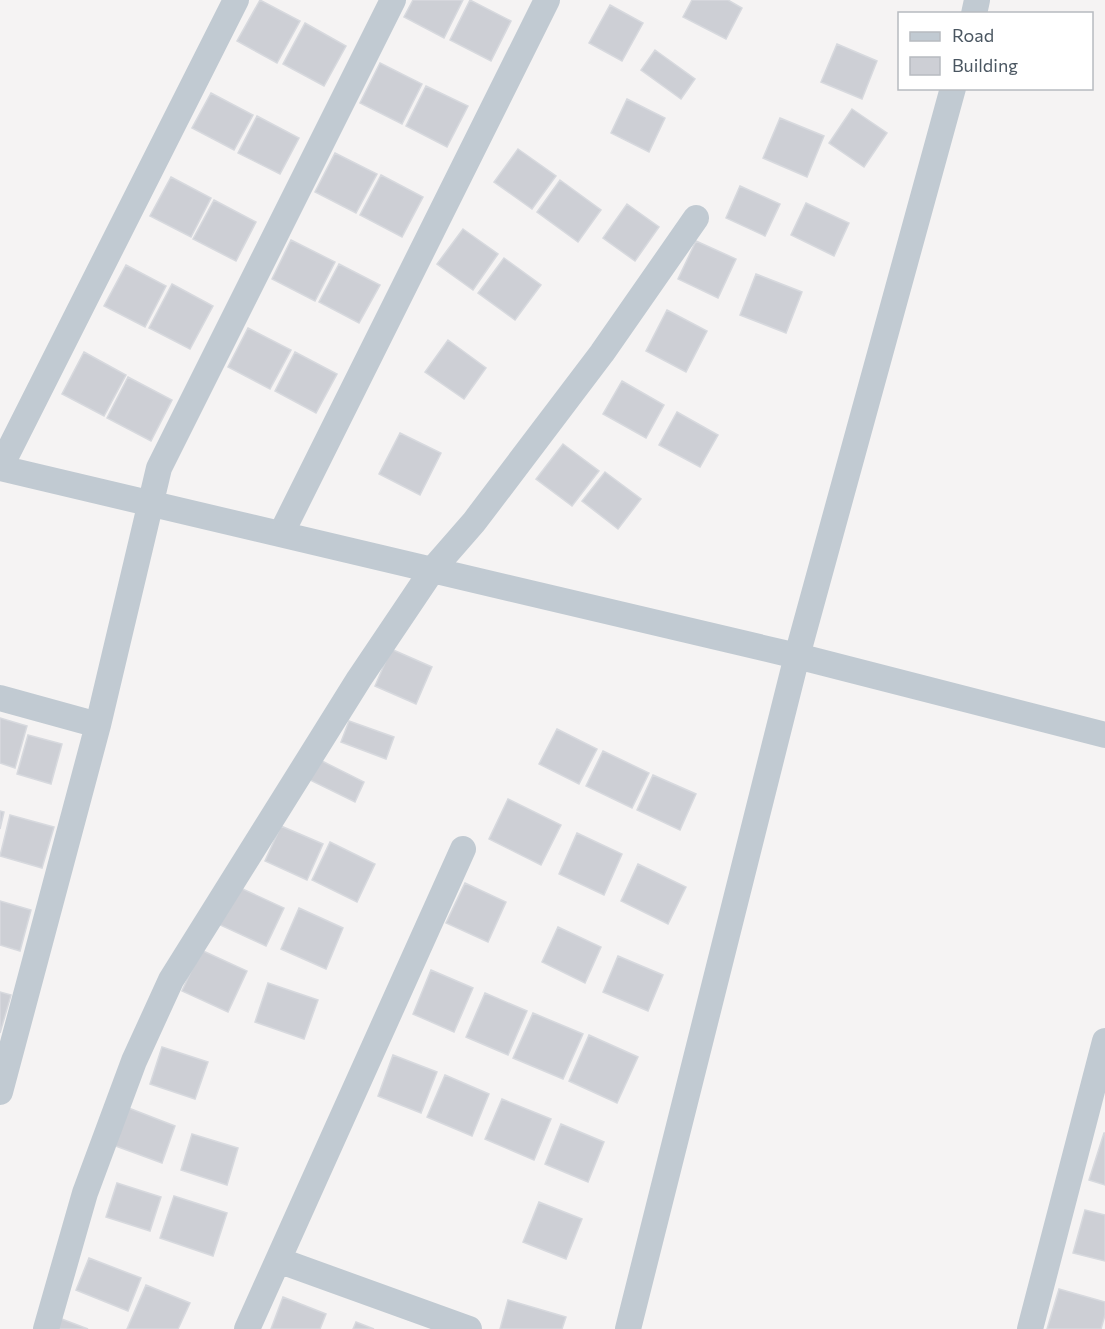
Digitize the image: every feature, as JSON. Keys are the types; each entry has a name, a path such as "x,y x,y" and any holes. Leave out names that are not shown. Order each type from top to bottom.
{"street":[{"path":"236,0 0,468 797,656 1105,735"},
{"path":"0,1092 98,724 159,468 393,0"},
{"path":"281,534 547,0"},
{"path":"628,1329 797,656 952,90"},
{"path":"46,1329 86,1193 134,1061 171,980 359,679 433,569 474,522 595,363 696,218"},
{"path":"0,698 98,724"},
{"path":"247,1329 463,849"},
{"path":"1030,1329 1105,1041"},
{"path":"278,1260 469,1329"}],"building":[{"path":"260,0 300,21 277,63 237,41"},
{"path":"413,0 463,0 444,38 404,17"},
{"path":"470,0 511,21 491,61 450,40"},
{"path":"692,0 728,0 742,8 726,39 683,17"},
{"path":"610,5 643,23 622,61 589,43"},
{"path":"305,23 346,46 324,86 283,64"},
{"path":"837,44 877,61 862,99 821,82"},
{"path":"655,50 695,79 681,99 641,70"},
{"path":"380,63 422,84 402,124 360,103"},
{"path":"426,86 468,106 447,147 406,126"},
{"path":"211,93 253,115 234,150 192,128"},
{"path":"627,99 665,118 649,152 611,133"},
{"path":"852,109 887,133 864,167 829,143"},
{"path":"257,116 299,138 280,174 238,153"},
{"path":"780,118 824,136 807,177 763,158"},
{"path":"518,149 556,176 532,209 494,182"},
{"path":"335,153 377,174 356,213 315,192"},
{"path":"381,175 423,197 402,237 360,215"},
{"path":"171,177 211,198 191,237 150,216"},
{"path":"560,180 601,210 578,242 537,212"},
{"path":"740,186 780,204 765,236 726,218"},
{"path":"214,200 256,222 236,261 193,239"},
{"path":"806,203 849,223 834,256 791,235"},
{"path":"627,204 659,227 635,261 603,238"},
{"path":"463,229 498,254 473,290 437,264"},
{"path":"291,240 335,262 315,301 272,279"},
{"path":"696,241 736,259 718,298 678,279"},
{"path":"504,258 541,285 515,320 478,293"},
{"path":"339,264 380,285 359,323 319,302"},
{"path":"126,265 166,286 145,327 104,306"},
{"path":"756,274 802,292 786,333 740,315"},
{"path":"172,284 213,306 190,349 149,328"},
{"path":"667,310 707,331 686,372 646,351"},
{"path":"248,328 291,350 270,389 228,367"},
{"path":"448,340 486,368 464,399 425,372"},
{"path":"84,352 126,375 104,416 62,394"},
{"path":"295,352 337,374 316,413 275,391"},
{"path":"128,377 172,400 151,441 107,418"},
{"path":"622,381 664,405 646,438 603,414"},
{"path":"677,412 718,435 700,467 659,445"},
{"path":"400,433 441,453 420,495 379,474"},
{"path":"563,444 599,471 572,506 536,479"},
{"path":"605,472 641,499 618,529 582,501"},
{"path":"391,649 432,667 416,704 375,686"},
{"path":"0,718 27,726 15,768 0,763"},
{"path":"349,721 394,737 386,759 341,742"},
{"path":"557,729 597,749 579,784 539,764"},
{"path":"28,735 62,744 51,784 17,774"},
{"path":"603,751 649,773 632,808 586,786"},
{"path":"320,760 364,782 355,802 310,780"},
{"path":"653,775 696,794 680,830 637,810"},
{"path":"508,799 561,825 541,865 489,839"},
{"path":"0,811 4,812 0,829"},
{"path":"10,815 54,827 42,868 0,856"},
{"path":"281,826 323,844 307,880 265,861"},
{"path":"577,833 622,854 604,895 559,874"},
{"path":"330,842 375,864 357,902 312,880"},
{"path":"638,864 686,887 668,924 621,901"},
{"path":"465,883 506,902 488,942 446,923"},
{"path":"236,886 284,908 266,946 218,924"},
{"path":"0,901 31,910 20,951 0,945"},
{"path":"299,908 343,928 326,969 281,949"},
{"path":"558,927 601,947 585,983 542,962"},
{"path":"201,950 247,971 228,1012 182,991"},
{"path":"618,956 663,975 648,1011 603,992"},
{"path":"431,970 473,988 454,1032 413,1014"},
{"path":"268,983 318,1000 304,1039 255,1022"},
{"path":"0,992 11,995 0,1033"},
{"path":"485,993 527,1011 508,1055 466,1037"},
{"path":"533,1013 583,1034 563,1079 513,1058"},
{"path":"589,1035 638,1057 617,1103 569,1081"},
{"path":"162,1047 208,1062 195,1099 150,1084"},
{"path":"393,1055 437,1072 421,1113 378,1096"},
{"path":"445,1075 489,1094 472,1136 427,1117"},
{"path":"502,1099 551,1119 534,1160 485,1139"},
{"path":"126,1107 175,1126 162,1163 113,1145"},
{"path":"561,1124 604,1142 588,1182 545,1164"},
{"path":"1105,1133 1105,1185 1089,1180"},
{"path":"192,1134 238,1148 227,1185 181,1170"},
{"path":"117,1183 161,1197 150,1231 106,1217"},
{"path":"174,1196 227,1213 213,1256 160,1238"},
{"path":"539,1202 582,1219 566,1259 523,1242"},
{"path":"1085,1210 1105,1215 1105,1261 1073,1253"},
{"path":"89,1258 141,1278 128,1311 76,1290"},
{"path":"146,1285 190,1303 178,1329 127,1329"},
{"path":"1059,1289 1105,1302 1105,1315 1101,1329 1047,1329"},
{"path":"283,1297 326,1314 320,1329 271,1329"},
{"path":"508,1300 566,1317 562,1329 500,1329"},
{"path":"59,1318 88,1329 55,1329"},
{"path":"356,1322 374,1329 353,1329"}]}
